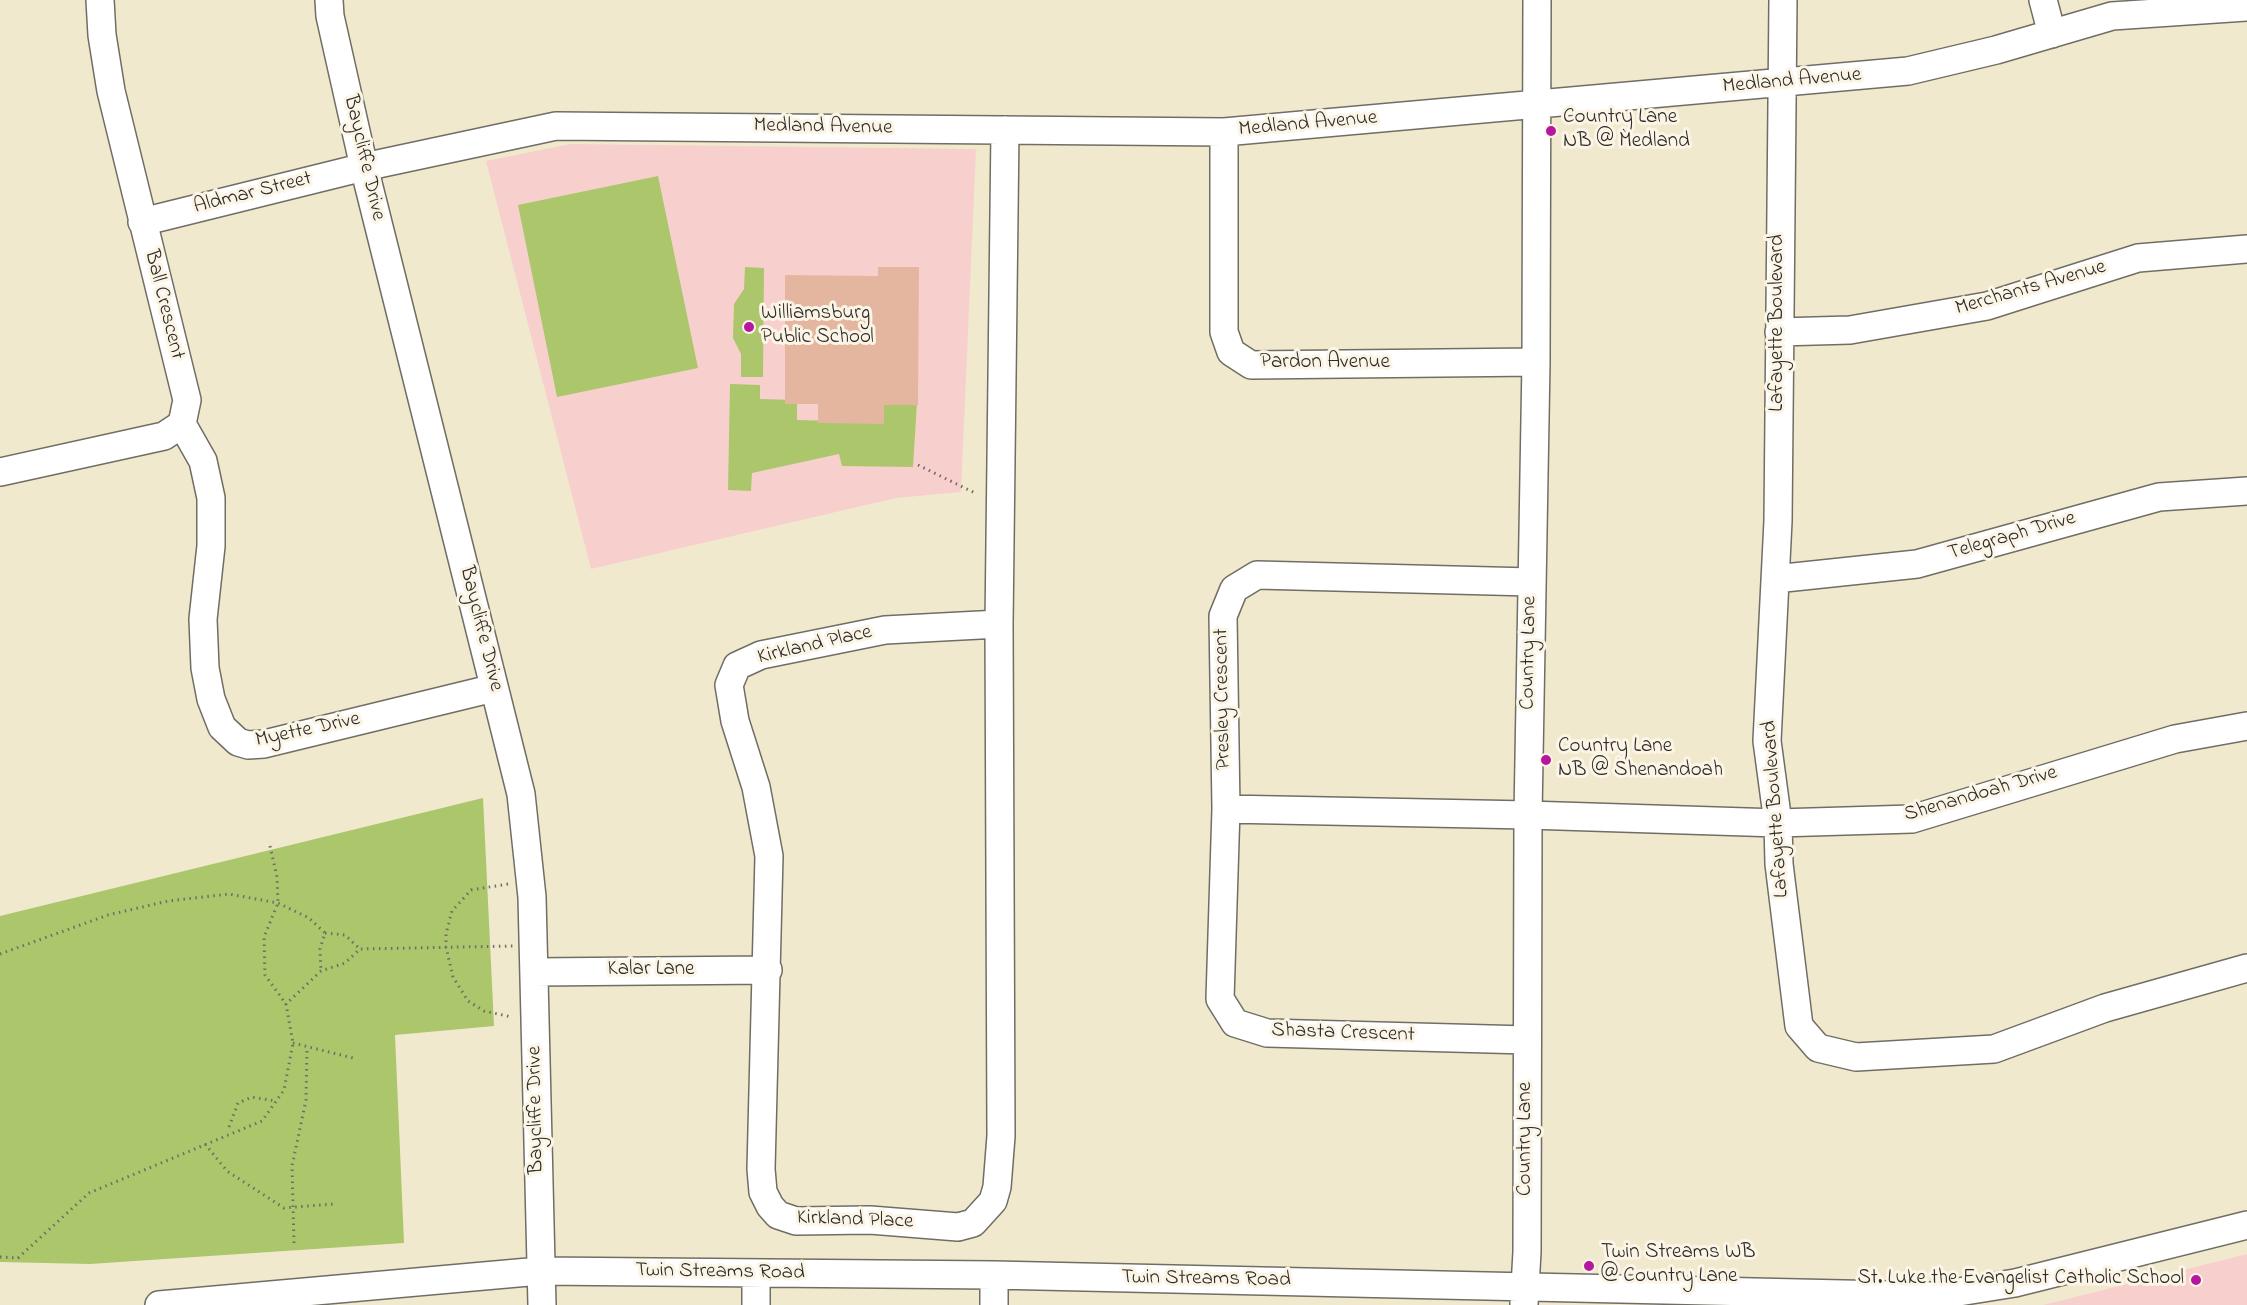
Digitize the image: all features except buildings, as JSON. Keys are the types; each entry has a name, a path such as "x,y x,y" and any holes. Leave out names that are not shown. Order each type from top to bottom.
{"street":[{"name":"Ball Crescent","path":"100,0 102,35 111,91 187,400 182,424"},
{"name":"Baycliffe Drive","path":"329,0 330,16 364,167 521,794 534,945 542,1305"},
{"name":"Country Lane","path":"1524,1296 1527,1252 1528,815 1536,362 1537,0"},
{"name":"Lafayette Boulevard","path":"1783,0 1775,579 1767,741 1778,822 1779,864 1799,1026 1818,1048 1856,1057 1994,1049 2105,1008 2247,968"},
{"path":"2043,0 2052,34"},
{"name":"Medland Avenue","path":"364,167 556,126 1224,132 1537,106 1908,71 1996,50 2112,16 2247,7"},
{"name":"Kirkland Place","path":"999,624 885,630 761,655 737,666 729,685 735,721 756,787 769,856 768,970 761,1169 763,1192 778,1215 796,1221 870,1220 958,1227 973,1223 993,1201 998,1187 1001,1136 999,624 1005,130"},
{"name":"Pardon Avenue","path":"1224,132 1224,332 1231,352 1251,365 1536,362"},
{"name":"Aldmar Street","path":"142,222 364,167"},
{"name":"Merchants Avenue","path":"1779,332 1850,330 1986,306 2138,258 2247,249"},
{"path":"0,472 164,436 182,424"},
{"name":"Myette Drive","path":"182,424 203,461 211,498 211,546 203,619 205,668 211,699 222,727 238,742 248,745 264,744 494,688"},
{"name":"Telegraph Drive","path":"1775,579 1917,564 2159,497 2247,491"},
{"name":"Presley Crescent","path":"1226,809 1223,616 1234,589 1257,575 1531,582"},
{"name":"Shenandoah Drive","path":"1528,815 1778,822 1912,819 2175,739 2247,726"},
{"path":"1226,809 1528,815"},
{"name":"Shasta Crescent","path":"1226,809 1220,999 1235,1023 1267,1033 1527,1040"},
{"name":"Kalar Lane","path":"534,972 768,970"},
{"name":"Twin Streams Road","path":"159,1305 540,1271 994,1275 1524,1296 1933,1296 2016,1283 2247,1224"},
{"path":"756,1273 756,1305"},
{"path":"994,1275 994,1305"}],"path":[{"path":"918,465 977,495"},
{"path":"0,1257 18,1258 89,1193 262,1120 284,1090 293,1043 286,1004 265,975 264,937 278,903 277,877 270,846"},
{"path":"530,880 471,890 452,911 446,934 446,947 453,977 468,1001 484,1011 536,1022"},
{"path":"0,954 108,915 168,901 230,894 278,903 309,918 325,933 345,935 360,949"},
{"path":"321,971 320,949 325,933"},
{"path":"286,1004 321,971 345,963 360,949 534,945"},
{"path":"293,1043 357,1059"},
{"path":"294,1243 292,1166 306,1100 307,1047"},
{"path":"229,1127 238,1103 252,1097 276,1101"},
{"path":"205,1144 226,1171 284,1208 333,1204"}],"shaded area":[{"name":"Williamsburg Public School","path":"570,144 976,149 961,492 896,498 591,569 486,161"},
{"name":"St. Luke the Evangelist Catholic School","path":"2247,1254 2247,1305 2043,1305"}],"green space":[{"path":"658,176 698,368 557,397 518,205"},
{"path":"745,267 764,268 763,377 741,377 741,354 733,338 734,304 744,289"},
{"path":"730,384 760,385 760,399 797,400 797,420 876,422 877,401 917,402 913,467 842,466 839,454 752,473 751,491 728,490"},
{"path":"483,798 494,1026 395,1035 404,1243 90,1264 0,1262 0,916"}],"place":[{"name":"Country Lane NB @ Medland","path":"1551,131"},
{"name":"Williamsburg Public School","path":"749,327"},
{"name":"Country Lane NB @ Shenandoah","path":"1546,760"},
{"name":"Twin Streams WB @ Country Lane","path":"1589,1266"},
{"name":"St. Luke the Evangelist Catholic School","path":"2196,1280"}]}
